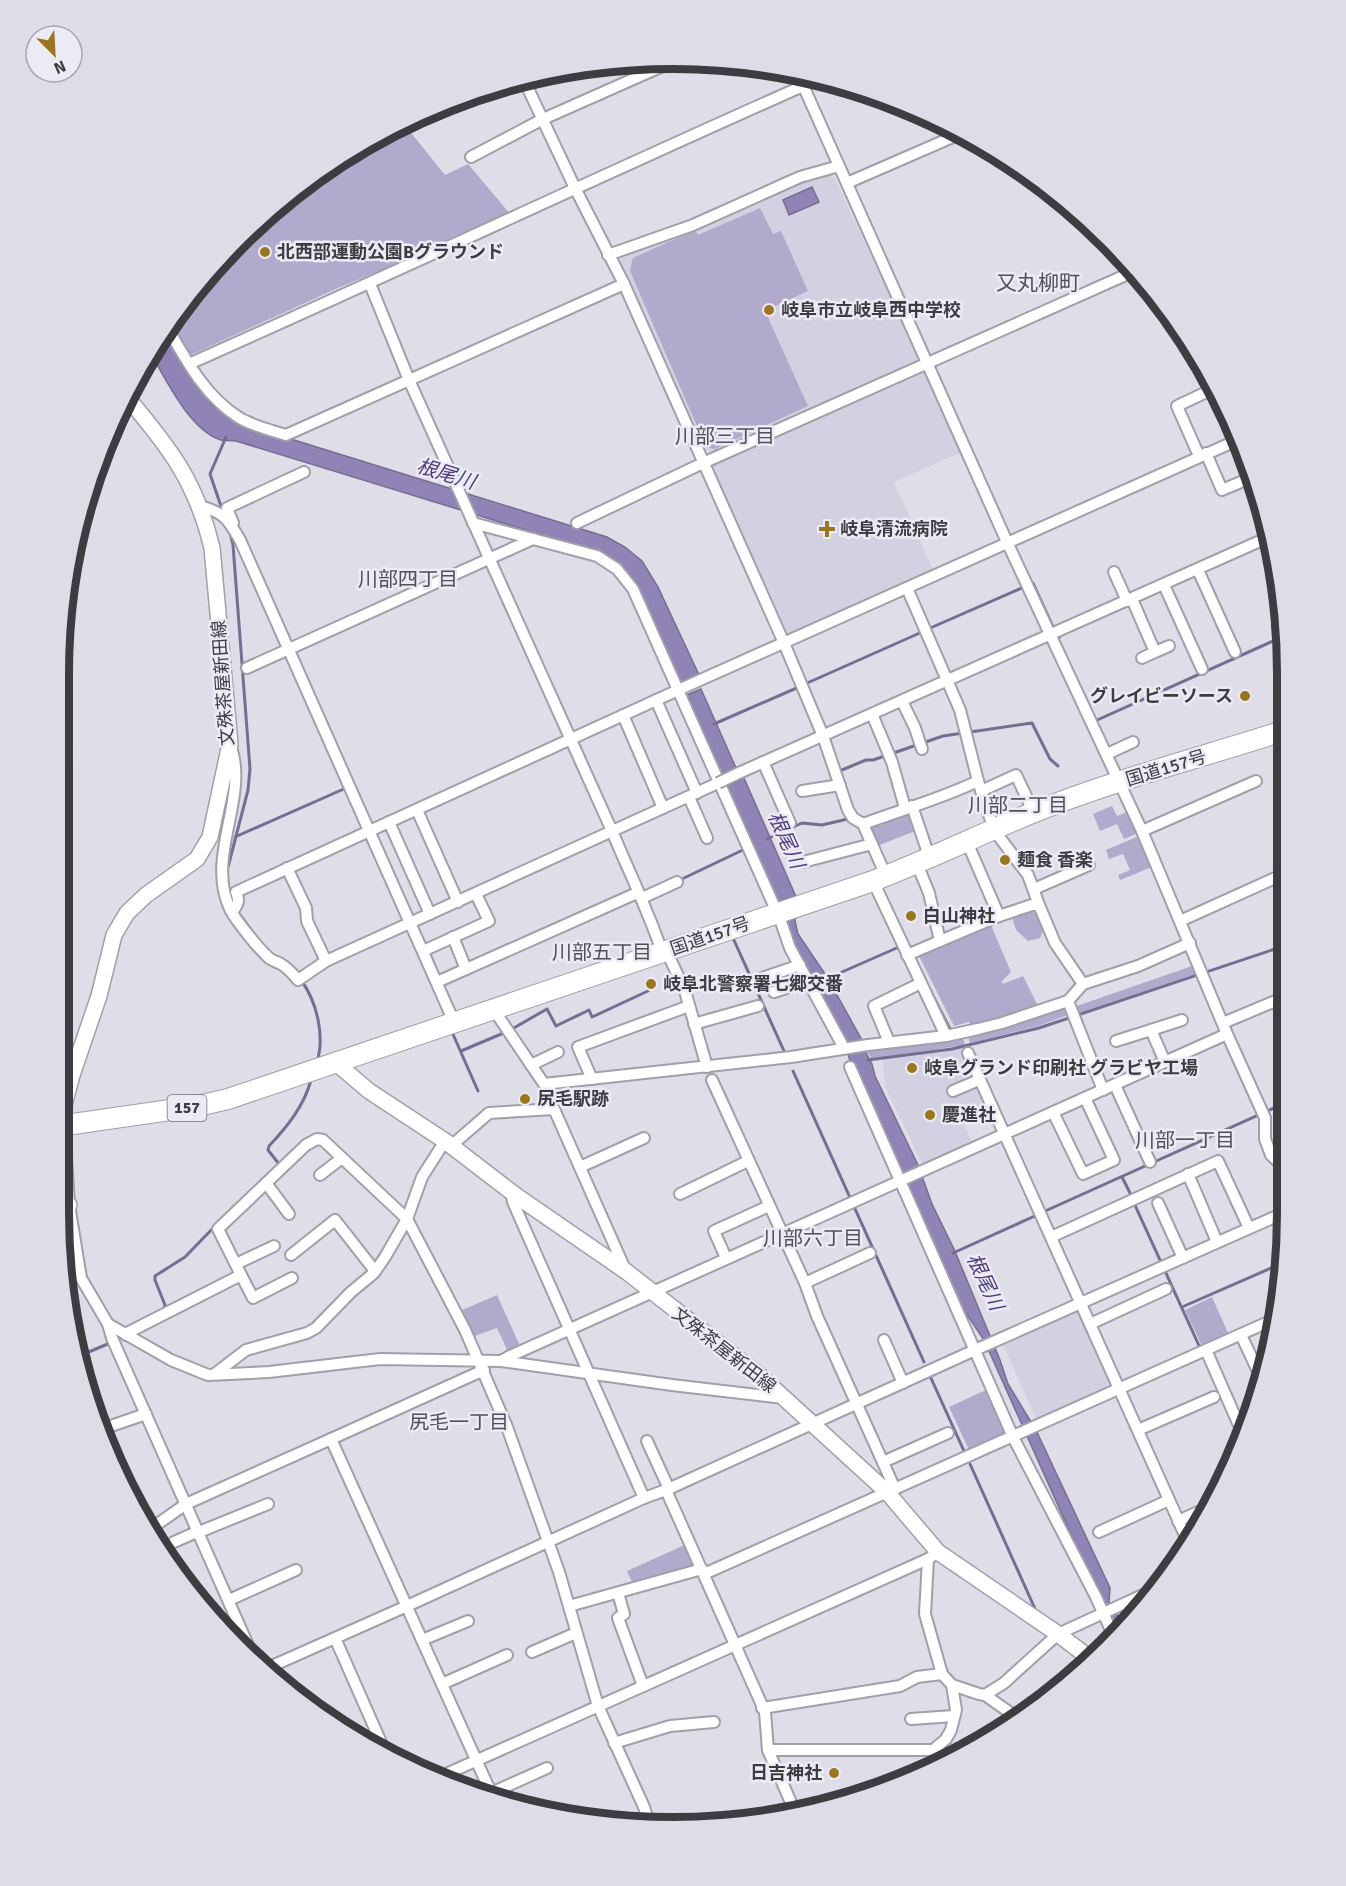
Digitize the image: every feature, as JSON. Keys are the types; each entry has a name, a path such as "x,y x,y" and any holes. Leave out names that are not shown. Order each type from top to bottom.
{"highway":[{"name":"国道157号","path":"69,1125 198,1106 228,1099 880,878 1034,813 1119,782 1277,733"}],"main road":[{"name":"文殊茶屋新田線","path":"69,1086 99,996 114,935 127,914 147,895 197,859 206,846 216,812 230,744 213,548 200,506 174,455 132,404"},
{"name":"文殊茶屋新田線","path":"321,1068 369,1091 448,1144 627,1272 760,1376 891,1490 933,1555 1059,1634 1085,1654"}],"street":[{"path":"471,157 543,119 655,69"},
{"path":"189,364 370,284 804,85 1007,542 1142,831 1227,1034 1265,1118 1264,1139 1271,1155 1277,1161"},
{"path":"528,87 575,189 624,284 784,643 823,736 848,810 853,818 863,824 872,844 880,878 907,955 946,1036"},
{"path":"847,183 952,137"},
{"path":"608,255 693,225 800,177 839,166"},
{"path":"577,523 703,463 1127,275"},
{"path":"370,284 409,380 488,559 664,951 685,991 707,1067"},
{"path":"172,336 215,400 239,418 286,435 624,284"},
{"path":"1207,392 1177,406 1222,490 1245,480"},
{"path":"232,912 238,904 236,892 287,868 1231,443"},
{"path":"304,472 227,507 288,650 437,982 451,1023"},
{"path":"200,506 219,511 233,527 240,540"},
{"path":"472,520 597,556 617,569 633,588 749,847 785,910 786,939 844,1048"},
{"path":"248,668 533,539"},
{"path":"230,744 235,759 235,787 224,846 224,891 232,912 260,949 271,960 287,968 298,980 326,961 763,762 1262,540"},
{"path":"1198,570 1235,652"},
{"path":"1114,572 1155,652"},
{"path":"1164,585 1188,650 1202,669"},
{"path":"907,588 960,710 979,786 994,830 1022,865 1055,943 1083,984"},
{"path":"1227,635 1238,630"},
{"path":"1142,658 1169,646"},
{"path":"656,700 707,838"},
{"path":"902,701 922,749"},
{"path":"872,714 908,807 924,861 940,941"},
{"path":"623,716 663,808"},
{"path":"1107,754 1133,742"},
{"path":"763,762 790,823"},
{"path":"863,824 908,807 1016,775 1034,813"},
{"path":"1142,831 1256,781"},
{"path":"802,791 840,784"},
{"path":"417,810 458,902"},
{"path":"389,822 430,914"},
{"path":"967,842 999,916"},
{"path":"802,862 872,844"},
{"path":"1034,889 1089,866"},
{"path":"287,868 306,908 307,921 326,961"},
{"path":"1180,921 1277,877"},
{"path":"437,982 639,895 677,882"},
{"path":"423,951 489,921 476,894"},
{"path":"907,955 999,916 1032,905 1039,905"},
{"path":"453,937 466,969"},
{"path":"494,1010 544,1084 792,1057 844,1048 946,1036 1002,1023 1068,1001 1083,984 1138,966 1190,943"},
{"path":"762,978 800,965"},
{"path":"774,992 808,981"},
{"path":"889,1042 874,1006 921,983"},
{"path":"1223,1023 1277,1000"},
{"path":"1068,1001 1103,1090"},
{"path":"592,1079 578,1047 689,1006"},
{"path":"694,1024 758,1006"},
{"path":"1116,1041 1182,1020"},
{"path":"1151,1030 1165,1062"},
{"path":"108,1324 171,1360 208,1375 380,1359 481,1365 501,1361 1227,1034"},
{"path":"531,1065 558,1052"},
{"path":"968,1053 1184,1534"},
{"path":"850,1067 1018,1435 1111,1628"},
{"path":"712,1080 858,1404 883,1462 891,1490"},
{"path":"953,1091 979,1080"},
{"path":"1115,1084 1150,1162"},
{"path":"1053,1112 1083,1174 1114,1160 1085,1098"},
{"path":"215,1373 246,1350 307,1333 316,1328 375,1271 407,1219 422,1177 448,1144 489,1113 554,1109 627,1272"},
{"path":"580,1167 644,1138"},
{"path":"292,1278 253,1298 218,1228 306,1145 317,1139 323,1140 407,1219 481,1365 507,1427 549,1542 598,1706 647,1816"},
{"path":"320,1175 342,1158"},
{"path":"680,1194 748,1161"},
{"path":"1051,1237 1218,1161 1249,1228"},
{"path":"1188,1174 1217,1242"},
{"path":"266,1183 289,1214"},
{"path":"511,1191 513,1202 645,1498"},
{"path":"1158,1203 1182,1258"},
{"path":"69,1205 81,1278 108,1324 112,1338 246,1640"},
{"path":"726,1258 714,1231 769,1206"},
{"path":"273,1665 1277,1216"},
{"path":"291,1255 335,1221 375,1271"},
{"path":"236,1264 274,1246"},
{"path":"805,1283 870,1254"},
{"path":"126,1335 242,1275"},
{"path":"1090,1323 1166,1289"},
{"path":"569,1606 703,1572 1018,1435 1266,1323"},
{"path":"1241,1335 1256,1368"},
{"path":"884,1340 903,1383"},
{"path":"1206,1350 1238,1423"},
{"path":"501,1361 784,1398"},
{"path":"156,1525 186,1504 331,1439 481,1365"},
{"path":"1138,1430 1214,1397"},
{"path":"108,1427 146,1414"},
{"path":"883,1462 948,1432"},
{"path":"331,1439 488,1788"},
{"path":"647,1441 765,1712 768,1750 792,1805"},
{"path":"1099,1532 1169,1500"},
{"path":"174,1542 268,1504"},
{"path":"1178,1521 1198,1512"},
{"path":"933,1555 925,1614 942,1674 952,1685 979,1695 985,1695 1004,1683 1059,1634 1138,1598"},
{"path":"448,1773 933,1555"},
{"path":"229,1600 296,1570"},
{"path":"618,1593 624,1614 618,1618 643,1686"},
{"path":"422,1640 468,1621"},
{"path":"532,1652 576,1633"},
{"path":"335,1638 380,1741"},
{"path":"442,1684 507,1655"},
{"path":"762,1708 900,1686 917,1677 942,1674"},
{"path":"768,1750 933,1750 946,1739 954,1716 955,1698 952,1685"},
{"path":"985,1695 1011,1714"},
{"path":"910,1719 954,1716"},
{"path":"614,1743 670,1726 714,1722"},
{"path":"933,1750 935,1757"},
{"path":"498,1791 547,1768"}],"shaded area":[{"path":"409,130 445,175 468,164 512,216 338,288 191,355 176,329 219,275 246,246 305,194 337,171"},
{"name":"岐阜市立岐阜西中学校","path":"829,174 834,177 918,356 914,363 713,453 706,450 620,263 622,256 793,184"},
{"path":"812,187 819,202 789,215 783,200"},
{"path":"760,208 773,234 781,231 808,291 765,311 808,406 715,449 706,447 630,271 633,258 695,230 698,235"},
{"path":"170,338 211,404 239,423 607,537 625,547 642,561 658,587 699,675 679,684 621,567 604,554 236,441 221,440 199,426 171,389 156,362"},
{"name":"岐阜清流病院","path":"926,368 964,451 894,482 934,572 789,636 710,463"},
{"path":"701,689 736,768 722,774 687,695"},
{"path":"744,778 797,899 778,907 726,786"},
{"path":"1112,806 1117,816 1127,812 1138,833 1124,839 1117,824 1100,831 1093,814"},
{"path":"910,809 918,830 877,846 869,825"},
{"path":"1139,836 1152,867 1120,880 1118,875 1130,870 1123,854 1109,859 1106,850"},
{"path":"1031,911 1037,914 1043,931 1040,938 1028,941 1016,930 1012,917"},
{"path":"796,913 798,934 827,977 863,1042 846,1045 802,964 783,918"},
{"path":"990,923 1011,972 1002,981 1003,984 1023,976 1040,1010 972,1029 969,1022 954,1026 918,954"},
{"path":"1195,965 1199,973 1074,1015 1071,1008"},
{"path":"1066,1004 1071,1014 1038,1026 970,1043 967,1034"},
{"path":"962,1035 965,1045 872,1059 864,1048"},
{"path":"964,1047 987,1104 960,1115 973,1144 923,1166 885,1086 883,1059"},
{"path":"864,1049 872,1064 875,1076 918,1165 932,1204 954,1249 1008,1384 1036,1430 1110,1588 1109,1602 1120,1619 1112,1627 984,1340 955,1297 852,1067 847,1051"},
{"path":"497,1295 521,1348 509,1354 497,1328 472,1337 460,1311"},
{"path":"1212,1297 1229,1335 1203,1348 1185,1310"},
{"path":"1080,1307 1115,1386 1037,1421 1002,1342"},
{"path":"986,1390 1005,1435 970,1452 949,1407"},
{"path":"687,1544 696,1568 633,1584 627,1571"}],"waterway":[{"path":"223,512 210,474 226,437"},
{"path":"228,867 248,790 250,769 233,545 229,529"},
{"path":"1030,584 1033,583 1054,629 1056,628"},
{"path":"928,629 1024,587"},
{"path":"805,684 922,632"},
{"path":"1061,635 1058,639 1063,651"},
{"path":"1095,721 1276,640"},
{"path":"714,724 799,687"},
{"path":"837,772 866,760 873,760 943,736 1032,723 1050,759 1058,766"},
{"path":"235,837 346,788"},
{"name":"根尾川","path":"767,839 802,823 822,825 852,818"},
{"path":"684,878 747,848"},
{"path":"240,915 254,934"},
{"path":"735,937 733,938 784,1051"},
{"path":"826,979 899,947"},
{"path":"868,1060 952,1049 1039,1028 1277,948"},
{"path":"429,952 455,1014"},
{"path":"301,980 311,998 320,1030 317,1062"},
{"path":"929,988 950,1029 954,1030"},
{"path":"512,1029 547,1009 556,1026 589,1010 592,1017 648,991"},
{"path":"452,1032 478,1091"},
{"path":"461,1051 506,1032"},
{"path":"793,1071 924,1362"},
{"path":"277,1166 279,1164 268,1150 269,1146 294,1116 311,1080"},
{"path":"1043,1212 1277,1107"},
{"path":"1122,1177 1132,1197"},
{"path":"1134,1203 1201,1350"},
{"name":"根尾川","path":"953,1253 1037,1215"},
{"path":"163,1310 165,1305 155,1276 185,1257 216,1225"},
{"path":"1182,1307 1275,1267"},
{"path":"86,1353 110,1343"},
{"path":"930,1376 964,1451"},
{"path":"1235,1424 1237,1429"},
{"path":"970,1464 1036,1611"}],"place":[{"name":"北西部運動公園Bグラウンド","path":"265,252"},
{"name":"岐阜市立岐阜西中学校","path":"769,310"},
{"name":"岐阜清流病院","path":"827,529"},
{"name":"グレイビーソース","path":"1245,696"},
{"name":"麺食 香楽","path":"1005,860"},
{"name":"白山神社","path":"911,916"},
{"name":"岐阜北警察署七郷交番","path":"651,984"},
{"name":"岐阜グランド印刷社 グラビヤ工場","path":"912,1068"},
{"name":"尻毛駅跡","path":"525,1099"},
{"name":"慶進社","path":"930,1115"},
{"name":"日吉神社","path":"834,1773"}],"district":[{"name":"又丸柳町","path":"1038,283"},
{"name":"川部三丁目","path":"725,436"},
{"name":"川部四丁目","path":"408,579"},
{"name":"川部二丁目","path":"1018,805"},
{"name":"川部五丁目","path":"602,952"},
{"name":"川部一丁目","path":"1185,1140"},
{"name":"川部六丁目","path":"813,1238"},
{"name":"尻毛一丁目","path":"459,1422"}]}
